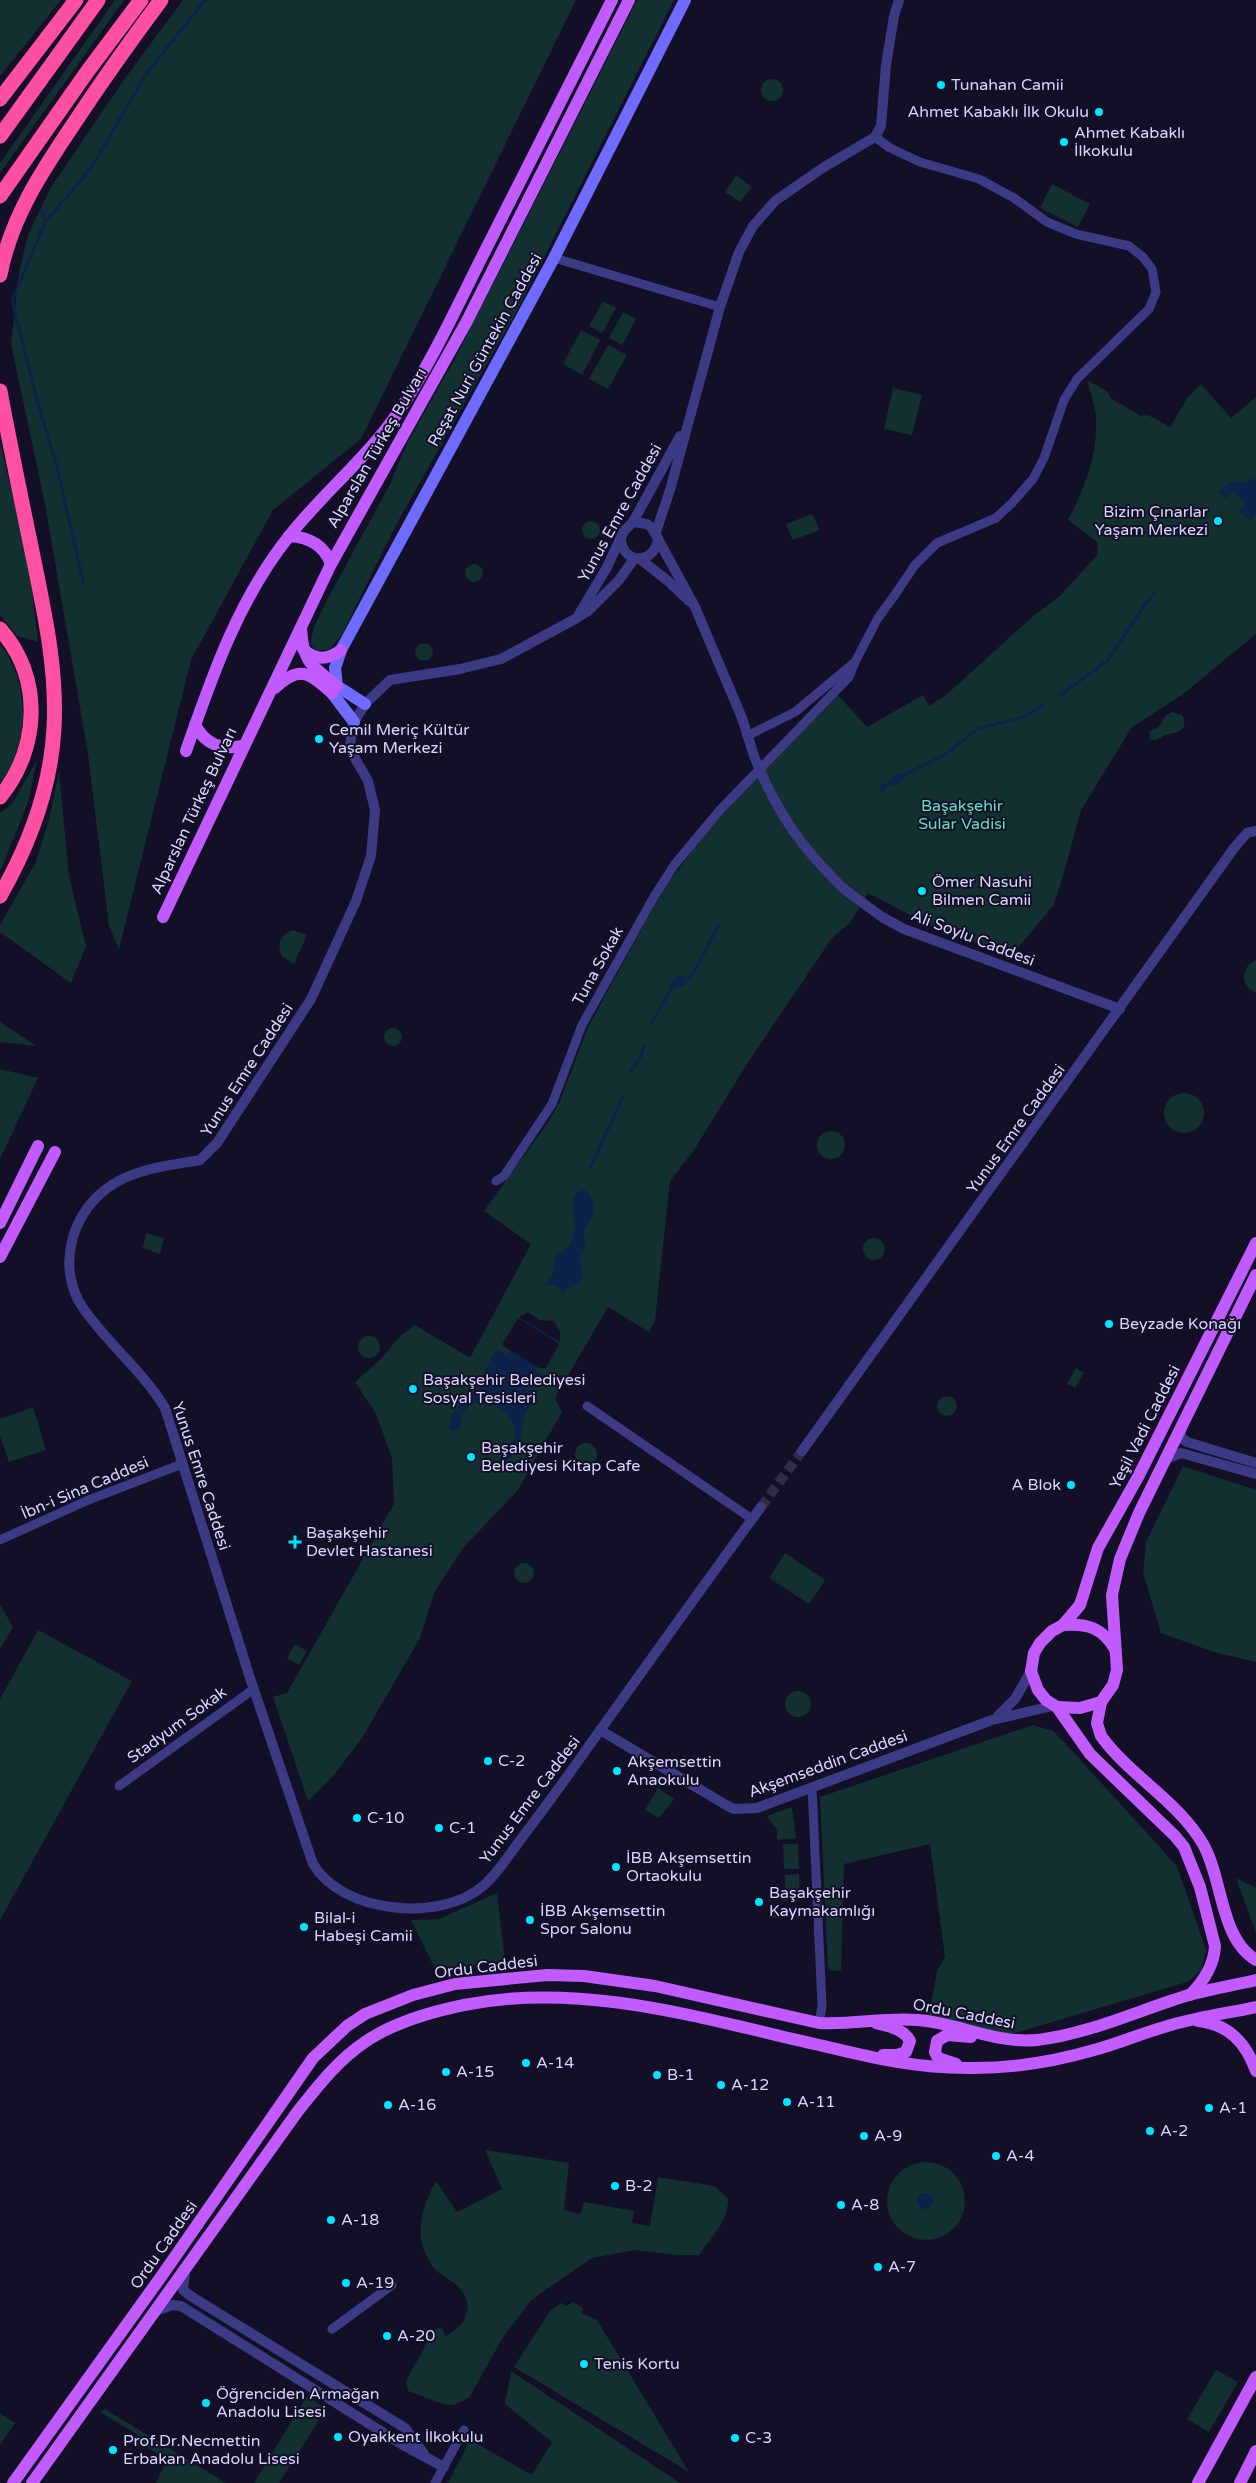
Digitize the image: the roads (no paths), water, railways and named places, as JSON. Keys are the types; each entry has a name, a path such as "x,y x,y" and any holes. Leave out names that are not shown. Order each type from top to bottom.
{"highway":[{"path":"0,99 76,0"},
{"path":"0,136 98,0"},
{"path":"0,196 81,80 141,0"},
{"path":"0,275 8,241 32,187 102,82 161,0"},
{"path":"0,391 47,628 54,673 55,702 50,762 44,790 22,853 0,896"},
{"path":"0,629 15,648 22,665 32,708 29,739 23,757 16,774 0,797"}],"main road":[{"name":"Alparslan Türkeş Bulvarı","path":"186,750 214,669 251,594 289,536 323,497 371,448 413,388 450,321 612,0"},
{"name":"Alparslan Türkeş Bulvarı","path":"163,917 331,564 467,321 629,0"},
{"name":"Reşat Nuri Güntekin Caddesi","path":"334,690 335,668 341,650 554,258 685,0"},
{"path":"289,536 310,540 323,549 331,564"},
{"path":"301,627 302,648 310,663 334,690 354,722"},
{"path":"302,648 318,658 333,656 341,650"},
{"path":"268,695 288,675 296,673 312,677 364,704"},
{"path":"195,725 201,737 212,745 224,748 243,746"},
{"path":"0,1223 38,1146"},
{"path":"0,1256 55,1152"},
{"name":"Yeşil Vadi Caddesi","path":"1030,1671 1034,1653 1040,1643 1052,1631 1063,1625 1080,1604 1098,1548 1138,1478 1256,1243"},
{"name":"Yeşil Vadi Caddesi","path":"1101,1702 1113,1686 1116,1677 1112,1595 1120,1559 1138,1513 1180,1432 1256,1275"},
{"path":"1063,1625 1084,1624 1092,1626 1104,1635 1115,1649"},
{"path":"1030,1671 1038,1690 1055,1706 1090,1754 1175,1836 1191,1860 1216,1946 1215,1956 1209,1972 1190,1995"},
{"path":"1055,1706 1080,1708 1101,1702 1096,1723 1101,1736 1196,1833 1208,1855 1236,1943 1256,1960"},
{"name":"Ordu Caddesi","path":"13,2483 163,2274 313,2058 347,2026 365,2014 413,1995 455,1984 547,1975 584,1976 655,1986 820,2023 842,2024 899,2018 962,2028 1003,2040 1038,2040 1072,2033 1190,1995 1256,1980"},
{"name":"Ordu Caddesi","path":"32,2483 298,2111 345,2058 381,2032 440,2010 496,1998 594,1999 670,2011 915,2066 975,2068 1058,2059 1096,2050 1188,2020 1256,2007"},
{"path":"1188,2020 1222,2028 1253,2048 1256,2071"},
{"path":"854,2053 898,2055 906,2052 910,2041 906,2034 873,2022"},
{"path":"975,2068 938,2058 935,2052 937,2041 947,2035 1003,2040"},
{"path":"1198,2483 1256,2377"},
{"path":"1240,2483 1256,2451"}],"street":[{"path":"875,137 881,126 886,65 894,16 899,0"},
{"name":"Yunus Emre Caddesi","path":"761,1507 503,1864 483,1886 466,1898 444,1906 415,1910 394,1908 347,1893 326,1881 318,1873 303,1836 254,1689 165,1408 157,1394 84,1310 75,1294 70,1277 70,1246 80,1220 89,1207 115,1183 137,1173 200,1160 207,1155 217,1143 311,999 356,901 371,856 374,810 368,781 352,753 350,744 354,722 364,704 390,680 460,669 501,659 588,611 637,559 646,558 655,550 657,535 720,306 739,252 764,212 775,201 824,167 875,137"},
{"name":"Tuna Sokak","path":"496,1181 504,1176 552,1104 582,1025 655,895 675,864 748,780 823,705 849,676 878,618 920,559 937,543 996,518 1033,479 1044,458 1064,400 1077,379 1149,309 1156,292 1152,269 1143,257 1129,246 1076,234 1047,222 1014,198 979,179 920,162 890,148 875,137"},
{"path":"554,258 720,306"},
{"name":"Yunus Emre Caddesi","path":"575,619 593,592 621,541 624,531 633,522 689,420"},
{"path":"633,522 647,524 657,535"},
{"name":"Ali Soylu Caddesi","path":"657,535 695,607 748,736 769,793 789,827 813,859 844,889 904,929 1120,1009"},
{"path":"621,541 624,552 637,559"},
{"name":"Ali Soylu Caddesi","path":"637,559 668,581 695,607"},
{"path":"748,736 795,712 855,662"},
{"name":"Yunus Emre Caddesi","path":"802,1450 1242,838 1247,833 1256,831"},
{"path":"587,1406 752,1519"},
{"path":"1180,1432 1182,1438 1187,1442 1256,1463"},
{"path":"1166,1459 1181,1453 1256,1474"},
{"name":"İbn-i Sina Caddesi","path":"0,1540 86,1501 182,1464"},
{"name":"Akşemseddin Caddesi","path":"992,1720 1015,1699 1030,1671"},
{"name":"Stadyum Sokak","path":"118,1786 254,1689"},
{"name":"Akşemseddin Caddesi","path":"600,1730 734,1809 757,1808 992,1720 1055,1706"},
{"path":"812,1787 822,2006 820,2023"},
{"path":"186,2266 183,2290 189,2295 405,2428 425,2454"},
{"path":"332,2329 392,2285"},
{"path":"152,2313 173,2305 181,2306 403,2445 425,2454 444,2466"},
{"path":"435,2483 464,2430"}],"water":[{"path":"1251,478 1256,481 1256,512 1251,521 1239,511 1246,502 1233,492 1226,498 1218,492 1232,482 1246,482"},
{"path":"899,773 903,773 904,780 894,786 892,783 884,792 879,791 880,785 891,782 890,779"},
{"path":"677,976 685,976 688,979 686,985 670,991 670,985"},
{"path":"583,1190 587,1191 594,1202 594,1208 593,1216 584,1231 585,1249 580,1259 583,1279 577,1285 567,1289 563,1295 557,1286 545,1284 552,1275 556,1255 567,1247 572,1239 574,1229 573,1201 576,1195"},
{"path":"528,1315 558,1339 556,1345 534,1370 546,1376 541,1386 537,1378 533,1376 526,1377 524,1381 526,1390 539,1390 524,1417 519,1448 512,1457 505,1461 500,1452 513,1441 515,1429 510,1417 499,1408 486,1403 474,1403 464,1412 460,1430 449,1430 450,1422 456,1409 475,1391 496,1349 508,1355 510,1350 504,1345 517,1322"},
{"path":"925,2193 933,2201 925,2209 917,2201"}],"waterway":[{"path":"83,582 57,467 36,396 13,299 45,222 94,163 146,74 205,0"},
{"path":"42,211 45,222"},
{"path":"1059,696 1108,660 1145,604 1155,593"},
{"path":"904,775 947,753 977,729 1023,717 1044,705"},
{"path":"688,979 693,974 719,924"},
{"path":"651,1024 670,991"},
{"path":"630,1072 641,1056 644,1046"},
{"path":"590,1168 624,1095"}],"tunnel":[{"path":"761,1507 802,1451"}],"place":[{"name":"Tunahan Camii","path":"941,85"},
{"name":"Ahmet Kabaklı İlk Okulu","path":"1099,112"},
{"name":"Ahmet Kabaklı İlkokulu","path":"1064,142"},
{"name":"Bizim Çınarlar Yaşam Merkezi","path":"1218,521"},
{"name":"Cemil Meriç Kültür Yaşam Merkezi","path":"319,739"},
{"name":"Ömer Nasuhi Bilmen Camii","path":"922,891"},
{"name":"Beyzade Konağı","path":"1109,1324"},
{"name":"Başakşehir Belediyesi Sosyal Tesisleri","path":"413,1389"},
{"name":"Başakşehir Belediyesi Kitap Cafe","path":"471,1457"},
{"name":"A Blok","path":"1071,1485"},
{"name":"Başakşehir Devlet Hastanesi","path":"295,1542"},
{"name":"C-2","path":"488,1761"},
{"name":"Akşemsettin Anaokulu","path":"617,1771"},
{"name":"C-10","path":"357,1818"},
{"name":"C-1","path":"439,1828"},
{"name":"İBB Akşemsettin Ortaokulu","path":"616,1867"},
{"name":"Başakşehir Kaymakamlığı","path":"759,1902"},
{"name":"İBB Akşemsettin Spor Salonu","path":"530,1920"},
{"name":"Bilal-i Habeşi Camii","path":"304,1927"},
{"name":"A-14","path":"526,2063"},
{"name":"A-15","path":"446,2072"},
{"name":"B-1","path":"657,2075"},
{"name":"A-12","path":"721,2085"},
{"name":"A-11","path":"787,2102"},
{"name":"A-16","path":"388,2105"},
{"name":"A-1","path":"1209,2108"},
{"name":"A-2","path":"1150,2131"},
{"name":"A-9","path":"864,2136"},
{"name":"A-4","path":"996,2156"},
{"name":"B-2","path":"615,2186"},
{"name":"A-8","path":"841,2205"},
{"name":"A-18","path":"331,2220"},
{"name":"A-7","path":"878,2267"},
{"name":"A-19","path":"346,2283"},
{"name":"A-20","path":"387,2336"},
{"name":"Tenis Kortu","path":"584,2364"},
{"name":"Öğrenciden Armağan Anadolu Lisesi","path":"206,2403"},
{"name":"Oyakkent İlkokulu","path":"338,2437"},
{"name":"C-3","path":"735,2438"},
{"name":"Prof.Dr.Necmettin Erbakan Anadolu Lisesi","path":"113,2450"}],"park label":[{"name":"Başakşehir Sular Vadisi","path":"962,815"}]}
